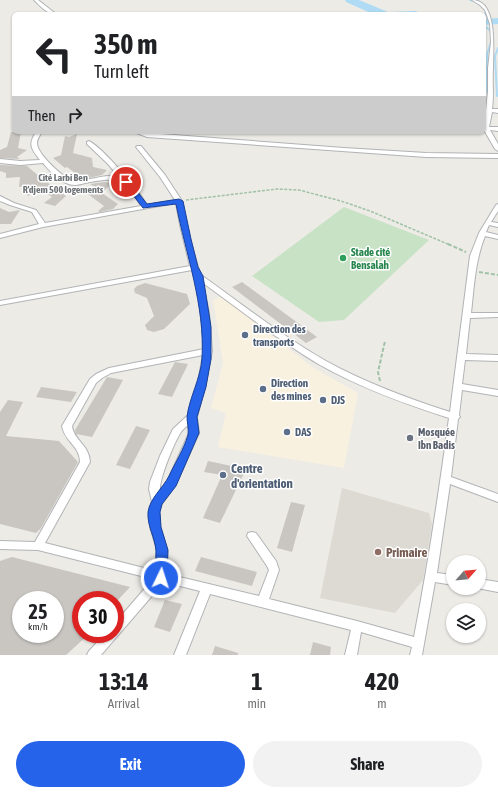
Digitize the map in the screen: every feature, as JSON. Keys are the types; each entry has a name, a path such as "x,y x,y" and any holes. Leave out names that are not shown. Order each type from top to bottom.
{"street":[{"path":"36,0 51,12"},
{"path":"474,0 481,2 489,9 496,23 497,36 491,60 491,79 487,101 490,110 486,124"},
{"path":"486,78 491,79"},
{"path":"490,110 498,111"},
{"path":"486,128 498,129"},
{"path":"486,130 498,149"},
{"path":"38,134 35,138 34,146 45,161 68,182 76,183 100,178 110,178 126,182"},
{"path":"147,134 426,155 498,156"},
{"path":"89,142 110,163 145,207"},
{"path":"139,147 163,176 179,201 194,267 198,276 205,313 208,351 203,380 192,417 194,433 170,486 157,502"},
{"path":"0,161 20,163 45,161"},
{"path":"0,198 12,204 34,211 43,225"},
{"path":"0,236 43,225 179,201"},
{"path":"0,545 38,546 357,626 417,649 431,577 455,417 474,256 482,233 498,206"},
{"path":"487,223 498,225"},
{"path":"482,233 498,237"},
{"path":"0,304 194,267"},
{"path":"198,276 317,359 342,373 382,392 455,417"},
{"path":"467,316 498,315"},
{"path":"38,546 85,462 86,456 83,449 70,436 67,426 96,378 109,371 208,351"},
{"path":"462,357 498,358"},
{"path":"458,386 498,393"},
{"path":"124,621 161,578 162,550 154,518 157,502 154,489 155,482 165,456 178,430 181,425 192,417"},
{"path":"446,479 498,498"},
{"path":"252,536 272,564 274,570 262,603"},
{"path":"431,577 446,579"},
{"path":"486,585 498,586"},
{"path":"180,655 206,589"},
{"path":"351,655 357,626"},
{"path":"93,655 104,643"}],"path":[{"path":"179,201 277,189 299,190 341,201 370,211 474,256"},
{"path":"472,271 498,275"},
{"path":"382,392 378,372 385,341"}],"shaded area":[{"path":"222,296 312,367 358,393 344,468 218,447 226,413 211,408 223,363 213,300"},
{"name":"Primaire","path":"342,488 429,513 432,524 423,580 395,613 320,598"}],"green space":[{"name":"Stade cité Bensalah","path":"344,207 429,240 344,320 319,322 252,276"}],"building":[{"path":"12,132 12,134 21,134 18,148 27,150 17,157 20,159 0,158 0,150 7,147"},
{"path":"77,134 73,153 92,158 93,167 107,170 102,175 83,179 67,167 65,168 53,158 61,155 65,136 69,137"},
{"path":"0,165 27,166 40,177 43,175 54,177 47,182 66,196 55,206 44,203 52,197 39,188 28,196 25,192 31,186 19,187 20,177 6,178 6,173 0,171"},
{"path":"104,182 112,183 102,193 118,204 113,209 100,212 98,211 104,206 81,189 95,187 90,184"},
{"path":"0,208 9,212 20,210 11,224 0,224"},
{"path":"242,282 317,337 306,343 232,287"},
{"path":"145,283 187,294 190,304 164,329 154,332 147,330 145,325 154,316 147,298 135,293 134,289"},
{"path":"175,362 188,364 172,397 158,394"},
{"path":"107,377 123,380 92,437 76,434 75,430"},
{"path":"41,387 77,392 71,402 36,397"},
{"path":"8,400 23,402 6,436 59,441 78,462 41,528 36,533 0,524 0,412"},
{"path":"136,426 150,430 130,469 116,465"},
{"path":"208,461 246,469 220,523 203,518 222,475 204,472"},
{"path":"291,502 305,505 292,552 277,548"},
{"path":"12,557 130,587 124,594 124,591 72,591 72,643 79,643 66,655 0,655 0,561"},
{"path":"201,557 257,572 252,586 195,571"},
{"path":"165,600 182,604 170,632 154,627"},
{"path":"313,642 331,647 330,655 310,655"},
{"path":"215,646 238,653 238,655 212,655"}],"waterway":[{"path":"350,0 377,12"},
{"path":"470,0 478,2"},
{"path":"486,22 498,21"},
{"path":"486,27 493,33"},
{"path":"486,92 487,54 492,39"},
{"path":"497,96 495,56 498,48"}],"place":[{"name":"Stade cité Bensalah","path":"343,258"},
{"name":"Direction des transports","path":"245,335"},
{"name":"Direction des mines","path":"263,389"},
{"name":"DJS","path":"323,400"},
{"name":"DAS","path":"287,432"},
{"name":"Mosquée Ibn Badis","path":"410,438"},
{"name":"Centre d'orientation","path":"223,475"},
{"name":"Primaire","path":"378,552"}],"district":[{"name":"Cité Larbi Ben R'djem 500 logements","path":"63,182"}],"route":[{"path":"126,182 145,207 179,201 194,267 198,276 207,327 208,351 206,368 192,417 194,433 170,486 157,502 154,512 155,527 162,550 161,578"}]}
